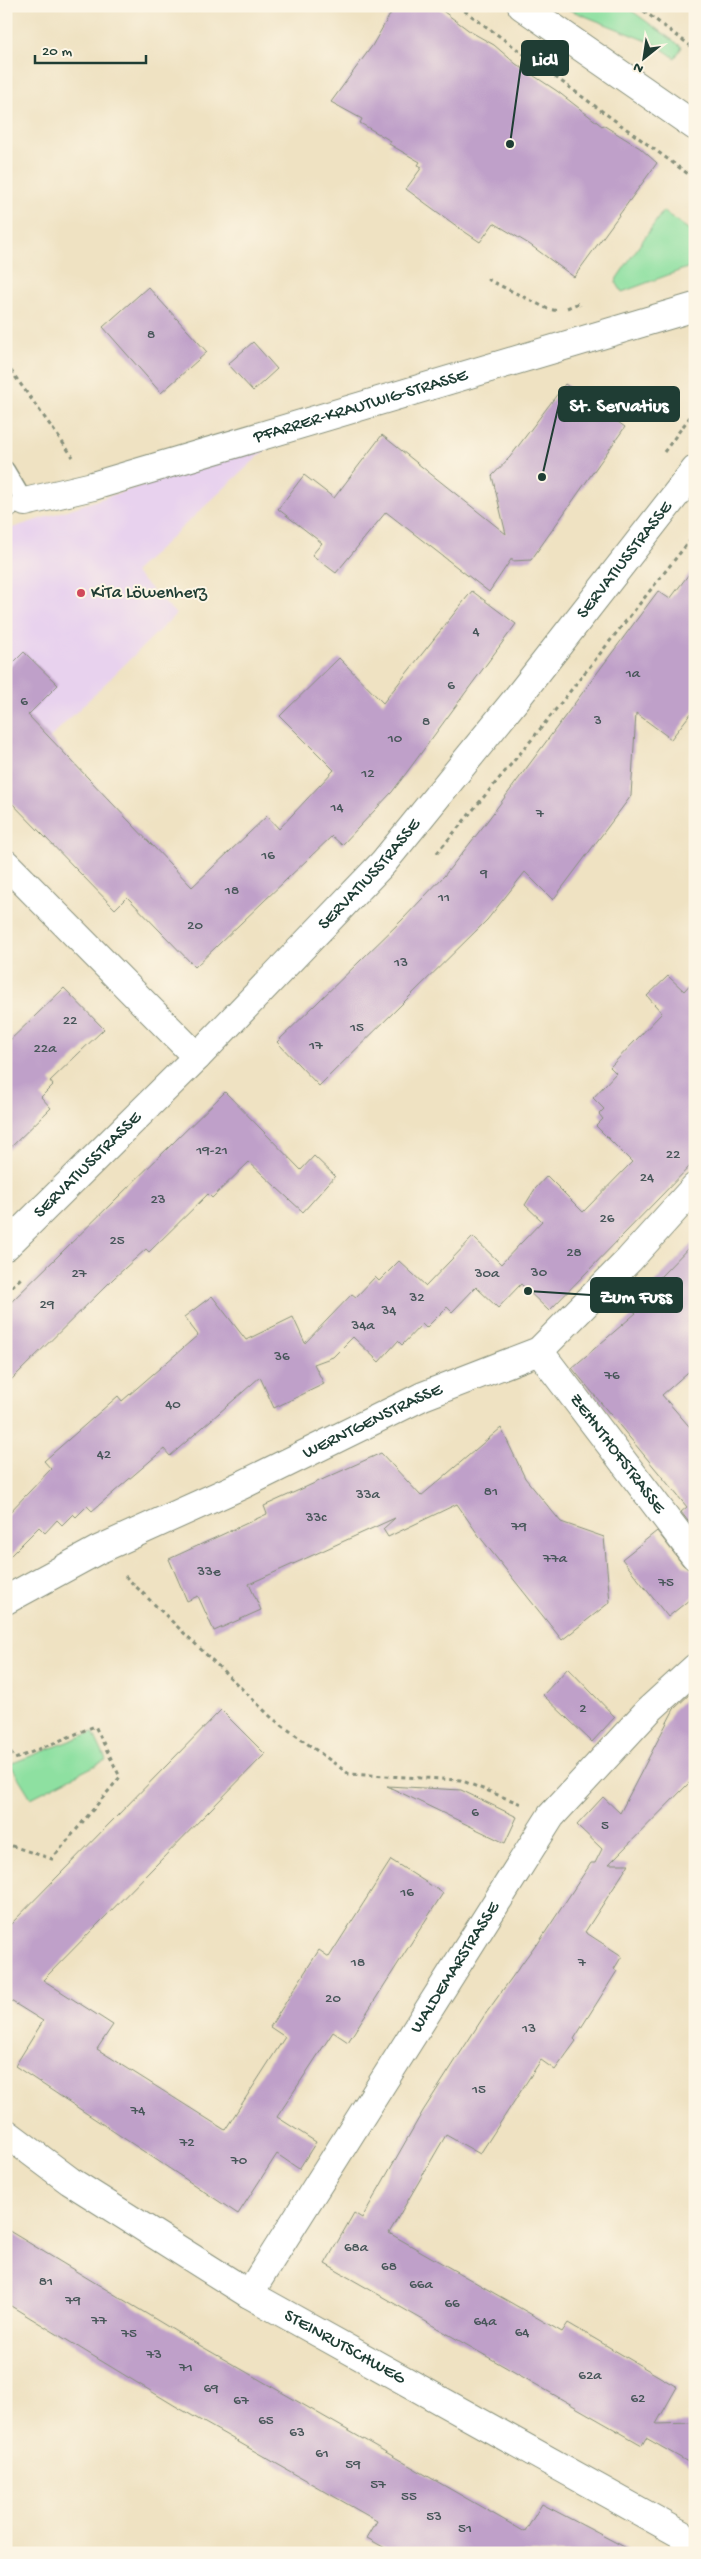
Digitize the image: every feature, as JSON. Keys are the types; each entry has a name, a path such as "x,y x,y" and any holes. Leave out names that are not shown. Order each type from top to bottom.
{"street":[{"path":"522,6 695,126"},
{"name":"PFARRER-KRAUTWIG-STRASSE","path":"16,505 93,486 695,307"},
{"name":"SERVATIUSSTRASSE","path":"6,1246 197,1057 383,863 517,698 695,470"},
{"path":"6,864 197,1057"},
{"name":"WERNTGENSTRASSE","path":"6,1600 98,1550 242,1485 423,1396 539,1351 629,1260 695,1187"},
{"name":"ZEHNTHOFSTRASSE","path":"539,1351 695,1556"},
{"name":"WALDEMARSTRASSE","path":"250,2294 551,1816 649,1710 695,1668"},
{"name":"STEINRUTSCHWEG","path":"6,2133 70,2181 250,2294 695,2542"}],"lane":[{"path":"6,470 16,505"}],"path":[{"path":"458,6 695,179"},
{"path":"637,6 695,49"},
{"path":"487,279 548,309 559,311 579,303 590,338"},
{"path":"6,364 93,486"},
{"path":"98,1550 272,1718 349,1774 460,1780 551,1816"},
{"path":"6,1746 15,1759 95,1726 120,1777 52,1859 6,1844"}],"shaded area":[{"name":"KiTa Löwenherz","path":"274,442 134,572 176,614 6,781 6,530"}],"green space":[{"path":"560,6 625,6 682,47 675,58 655,44"},
{"path":"663,211 695,234 695,265 622,292 616,282 617,278"},
{"path":"93,1732 106,1760 31,1798 10,1764"}],"building":[{"path":"395,6 436,6 471,32 494,45 516,64 557,91 602,126 640,148 657,163 574,277 529,244 494,223 480,242 462,230 406,189 422,167 418,165 420,162 389,144 391,141 360,123 362,119 331,102 372,46"},
{"path":"148,287 207,352 161,393 103,327"},
{"path":"253,342 277,369 253,391 228,364"},
{"path":"565,384 625,427 531,560 512,561 512,558 489,592 386,512 336,573 312,555 322,543 278,509 304,475 334,498 382,435 506,534 492,476 510,457"},
{"path":"695,566 695,708 671,739 636,713 631,796 553,900 525,872 487,920 319,1086 277,1042 402,920 444,876 482,828 658,591 670,599"},
{"path":"472,591 516,624 413,764 392,792 342,845 332,836 195,967 127,897 115,909 6,797 6,670 24,652 58,685 28,715 192,887 267,816 279,829 334,770 280,716 339,658 383,703"},
{"path":"668,976 684,991 695,979 695,1161 549,1311 521,1284 498,1308 476,1287 452,1312 447,1307 426,1328 422,1324 402,1345 398,1341 379,1362 353,1337 333,1357 314,1364 324,1384 274,1408 260,1377 170,1456 164,1449 92,1511 87,1506 76,1517 73,1514 62,1525 57,1520 45,1533 39,1527 6,1560 6,1516 51,1469 44,1461 118,1396 122,1401 198,1335 184,1317 212,1296 246,1340 293,1317 305,1343 352,1294 356,1297 375,1277 379,1281 399,1261 426,1286 473,1237 501,1264 542,1221 525,1205 535,1189 547,1176 583,1212 632,1162 596,1126 603,1119 599,1114 604,1109 593,1098 616,1073 610,1067 662,1013 647,996"},
{"path":"64,988 104,1029 50,1081 53,1085 41,1097 51,1108 6,1152 6,1044"},
{"path":"225,1092 301,1170 314,1156 335,1176 303,1212 249,1162 212,1198 208,1194 149,1252 146,1249 114,1278 6,1385 6,1307"},
{"path":"695,1241 695,1366 662,1395 695,1433 695,1530 681,1512 687,1507 572,1368 636,1313 630,1308"},
{"path":"501,1428 525,1478 561,1522 604,1537 610,1602 562,1640 479,1536 457,1504 388,1537 383,1529 395,1518 249,1584 261,1610 214,1631 198,1596 187,1601 169,1559 267,1514 264,1506 381,1453 421,1496"},
{"path":"657,1531 683,1565 695,1571 695,1595 668,1617 622,1559"},
{"path":"568,1668 615,1717 592,1742 543,1695"},
{"path":"695,1689 695,1777 609,1864 629,1864 585,1932 622,1956 614,1969 617,1971 574,2039 576,2041 555,2070 541,2060 480,2154 446,2135 389,2233 562,2332 568,2323 677,2387 656,2424 695,2423 695,2466 646,2438 642,2445 325,2264 354,2213 362,2218 423,2111 484,2016 537,1945 591,1863 595,1863 602,1849 577,1825 603,1797 620,1813 674,1709"},
{"path":"221,1710 265,1754 43,1980 113,2025 97,2049 225,2130 285,2037 270,2027 319,1950 329,1957 391,1860 443,1893 348,2042 333,2032 277,2117 316,2142 299,2169 277,2154 238,2214 15,2066 43,2021 6,1998 6,1929"},
{"path":"387,1786 461,1790 517,1817 505,1843"},
{"path":"6,2229 180,2334 525,2532 542,2504 636,2553 394,2553 367,2538 377,2521 177,2407 6,2303"}],"place":[{"name":"Lidl","path":"510,144"},
{"name":"St. Servatius","path":"542,477"},
{"name":"KiTa Löwenherz","path":"81,593"},
{"name":"Zum Fuss","path":"528,1291"}]}
